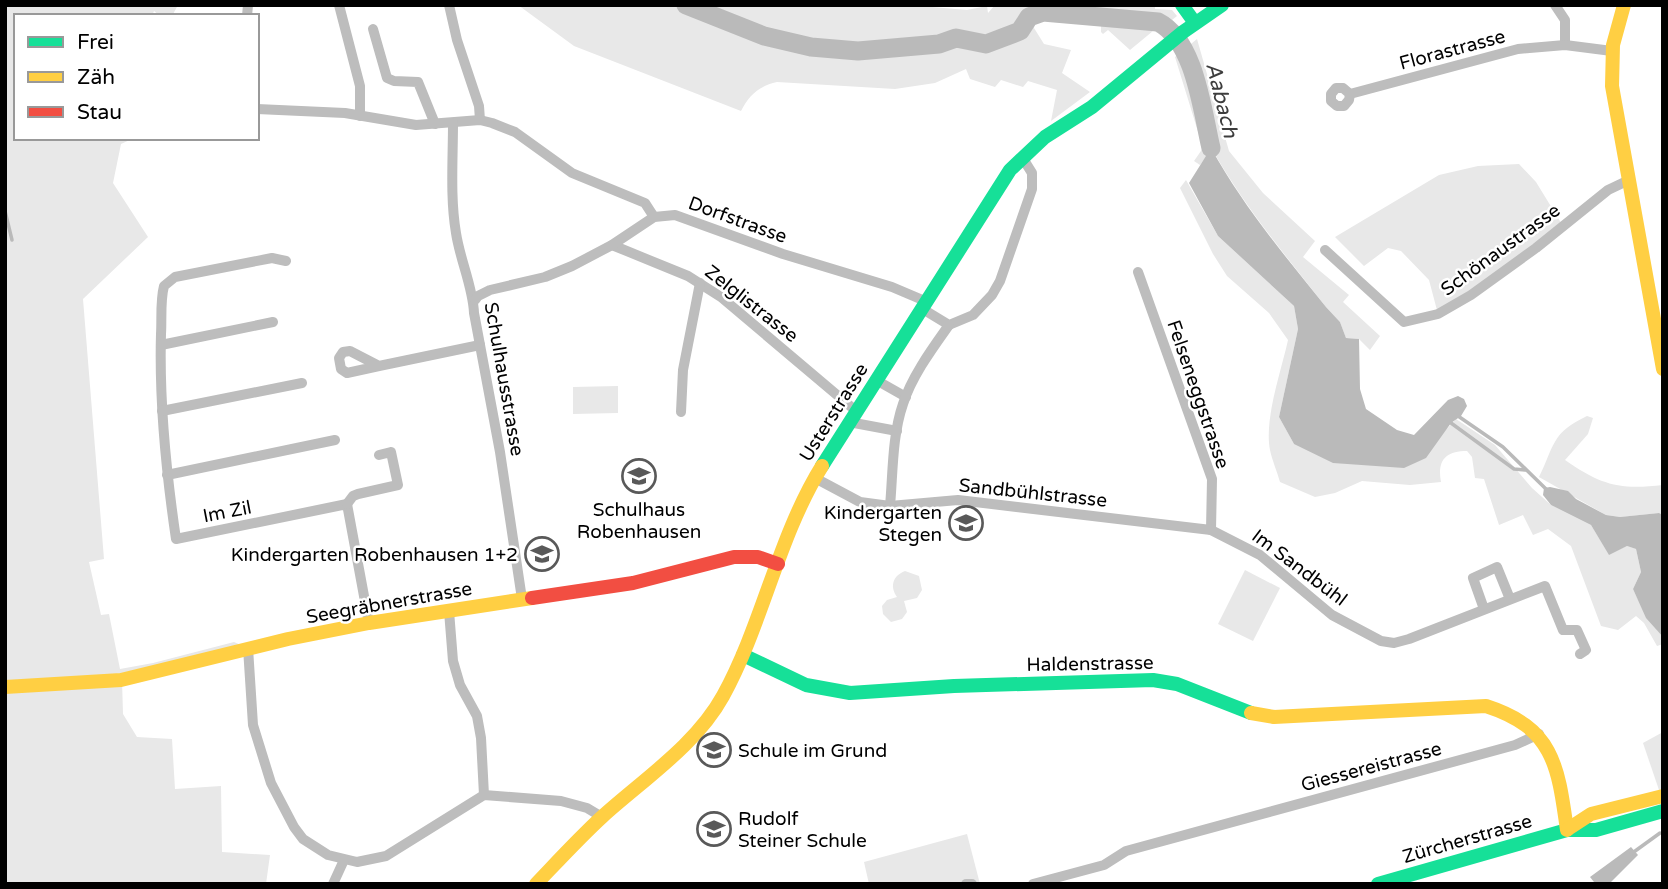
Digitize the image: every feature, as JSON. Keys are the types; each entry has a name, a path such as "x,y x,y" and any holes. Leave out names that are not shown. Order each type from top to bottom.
{"main road":[{"path":"1182,5 1189,28"},
{"name":"Usterstrasse","path":"536,884 602,817 671,758 703,724 722,698 743,655 814,478 1000,184 1022,157 1045,137 1113,91 1168,44 1222,5"},
{"path":"1624,5 1618,19 1612,51 1612,86 1663,369"},
{"name":"Seegräbnerstrasse","path":"5,687 121,680 369,623 633,583 734,557 758,557 778,564"},
{"name":"Haldenstrasse","path":"743,655 806,685 850,693 954,686 1153,680 1177,684 1242,711 1274,717 1486,706 1505,710 1539,734 1546,744 1557,775 1567,830"},
{"name":"Zürcherstrasse","path":"1567,830 1591,814 1663,796"},
{"name":"Zürcherstrasse","path":"1378,884 1567,830 1596,830 1663,811"}],"street":[{"path":"339,5 360,86 360,116"},
{"path":"449,5 479,106 480,120"},
{"path":"1555,5 1565,20 1565,45"},
{"path":"373,29 387,78 394,82 418,82 435,124"},
{"name":"Florastrasse","path":"1350,94 1518,49 1565,45 1612,51"},
{"path":"259,109 360,116 404,124 480,120 516,132 555,162 584,179 645,203 654,217 612,245 556,273 490,290 475,300"},
{"name":"Schulhausstrasse","path":"453,123 455,227 469,290 475,300 474,313 500,453 522,599"},
{"path":"890,506 897,431 906,397 948,325 973,315 992,295 1000,281 1032,189 1032,173 1022,157"},
{"name":"Schönaustrasse","path":"1325,250 1404,322 1438,314 1471,295 1536,248 1608,190 1629,180"},
{"name":"Dorfstrasse","path":"654,217 685,217 783,254 892,287 923,305 948,325"},
{"name":"Zelglistrasse","path":"612,245 700,283 764,333 852,417"},
{"name":"Im Zil","path":"286,261 272,258 170,279 163,290 162,411 176,539 347,504 358,494 398,485 391,452 379,455"},
{"name":"Felseneggstrasse","path":"1138,272 1212,479 1211,530"},
{"path":"681,412 683,370 700,283"},
{"path":"161,345 273,322"},
{"path":"379,366 480,345"},
{"path":"876,380 906,397"},
{"path":"162,411 302,383"},
{"path":"852,417 897,431"},
{"path":"167,475 335,440"},
{"name":"Sandbühlstrasse","path":"814,478 860,502 890,506 958,500 1211,530"},
{"path":"347,504 369,623"},
{"name":"Im Sandbühl","path":"1211,530 1260,555 1332,615 1381,641 1394,643 1409,639 1545,586 1563,630 1577,630 1586,650 1580,654"},
{"path":"1484,609 1473,578 1497,567 1510,599"},
{"path":"449,611 453,661 460,685 477,716 484,795"},
{"path":"248,649 253,726 271,783 294,827 303,839 316,849 344,860 372,861 386,856 484,795 561,801 587,808 602,817"},
{"name":"Giessereistrasse","path":"1032,884 1104,865 1126,851 1515,745 1539,734"},
{"path":"333,884 344,860"},
{"path":"966,884 972,884"}],"shaded area":[{"path":"5,5 178,5 173,14 158,14 154,11 153,14 14,14 14,140 130,140 121,144 113,183 148,237 83,299 104,559 89,562 101,615 109,614 120,669 234,642 248,648 122,680 123,714 137,737 172,739 175,789 221,786 222,852 270,855 266,884 5,884"},
{"path":"518,5 909,5 967,10 987,6 988,13 995,5 1155,5 1155,9 1172,10 1177,16 1130,50 1108,30 1103,34 1101,22 1035,17 1034,28 1044,44 1071,50 1062,73 1090,92 1051,121 1057,90 1028,81 1023,87 1001,80 995,87 970,79 966,69 935,83 895,89 777,82 755,92 741,111 574,46"},
{"path":"1197,39 1229,151 1263,193 1315,241 1303,257 1349,295 1343,302 1380,336 1370,350 1359,339 1346,338 1340,322 1266,230 1212,149 1200,165 1194,161 1203,148 1175,57"},
{"path":"1211,148 1265,230 1340,322 1346,338 1359,339 1360,389 1366,409 1397,430 1414,435 1448,400 1458,396 1464,399 1467,406 1461,416 1451,423 1426,458 1404,468 1333,463 1294,444 1279,417 1298,329 1294,306 1218,236 1189,183"},
{"path":"1519,164 1536,182 1563,226 1438,314 1429,280 1401,251 1388,248 1364,266 1335,237 1439,175 1478,166"},
{"path":"1186,180 1218,236 1294,306 1298,329 1279,417 1294,444 1442,434 1456,419 1495,445 1532,488 1551,505 1591,525 1609,554 1627,546 1636,549 1641,572 1633,589 1647,618 1663,637 1663,644 1657,646 1644,623 1636,616 1618,630 1601,626 1571,546 1548,529 1533,535 1523,515 1499,525 1484,479 1475,478 1472,457 1467,451 1453,453 1444,459 1440,468 1441,482 1410,485 1362,481 1335,493 1315,497 1280,482 1270,450 1269,424 1288,340 1269,313 1227,276 1180,188"},
{"path":"618,386 618,413 573,414 573,387"},
{"path":"1587,416 1593,418 1588,434 1565,460 1589,475 1611,484 1634,487 1663,485 1663,515 1606,515 1539,477 1560,434"},
{"path":"1544,488 1568,491 1576,499 1606,515 1663,515 1663,637 1646,618 1633,589 1641,572 1636,549 1627,546 1609,555 1591,525 1551,505 1543,495"},
{"path":"1245,570 1280,588 1253,641 1218,624"},
{"path":"905,571 919,576 922,590 917,598 904,601 907,612 902,619 891,622 883,614 882,606 887,600 897,597 893,589 894,582 897,576"},
{"path":"1663,732 1663,789 1659,790 1643,743"},
{"path":"967,834 980,884 869,884 864,862"},
{"path":"1631,847 1638,855 1609,884 1592,884 1594,882 1590,877"}],"waterway":[{"name":"Aabach","path":"686,5 764,36 811,47 858,51 939,44 956,38 986,44 1020,31 1029,17 1043,12 1158,22 1171,31 1189,60 1211,148"},
{"path":"5,211 12,240"},
{"name":"Aabach","path":"1458,416 1503,447 1546,489"},
{"name":"Aabach","path":"1451,423 1514,469 1525,470"},
{"name":"Aabach","path":"1631,854 1660,833"}],"traffic: fast":[{"path":"1182,5 1195,23"},
{"path":"822,466 1010,170 1045,137 1092,107 1183,32 1222,5"},
{"path":"743,655 806,685 850,693 954,686 1153,680 1177,684 1251,713"},
{"path":"1378,884 1567,830 1596,830 1663,811"}],"traffic: slow":[{"path":"1624,5 1613,45 1612,86 1663,369"},
{"path":"536,884 594,824 684,746 712,714 737,668 794,522 822,466"},
{"path":"5,687 121,680 288,639 369,623 532,598"},
{"path":"1251,713 1274,717 1486,706 1509,715 1526,726 1549,752 1560,787 1567,830"},
{"path":"1568,829 1591,814 1663,796"}],"traffic: jam":[{"path":"532,598 633,583 734,557 758,557 778,564"}],"place":[{"name":"Schulhaus Robenhausen","path":"639,476"},
{"name":"Kindergarten Stegen","path":"966,523"},
{"name":"Kindergarten Robenhausen 1+2","path":"542,554"},
{"name":"Schule im Grund","path":"714,750"},
{"name":"Rudolf Steiner Schule","path":"714,829"}]}
